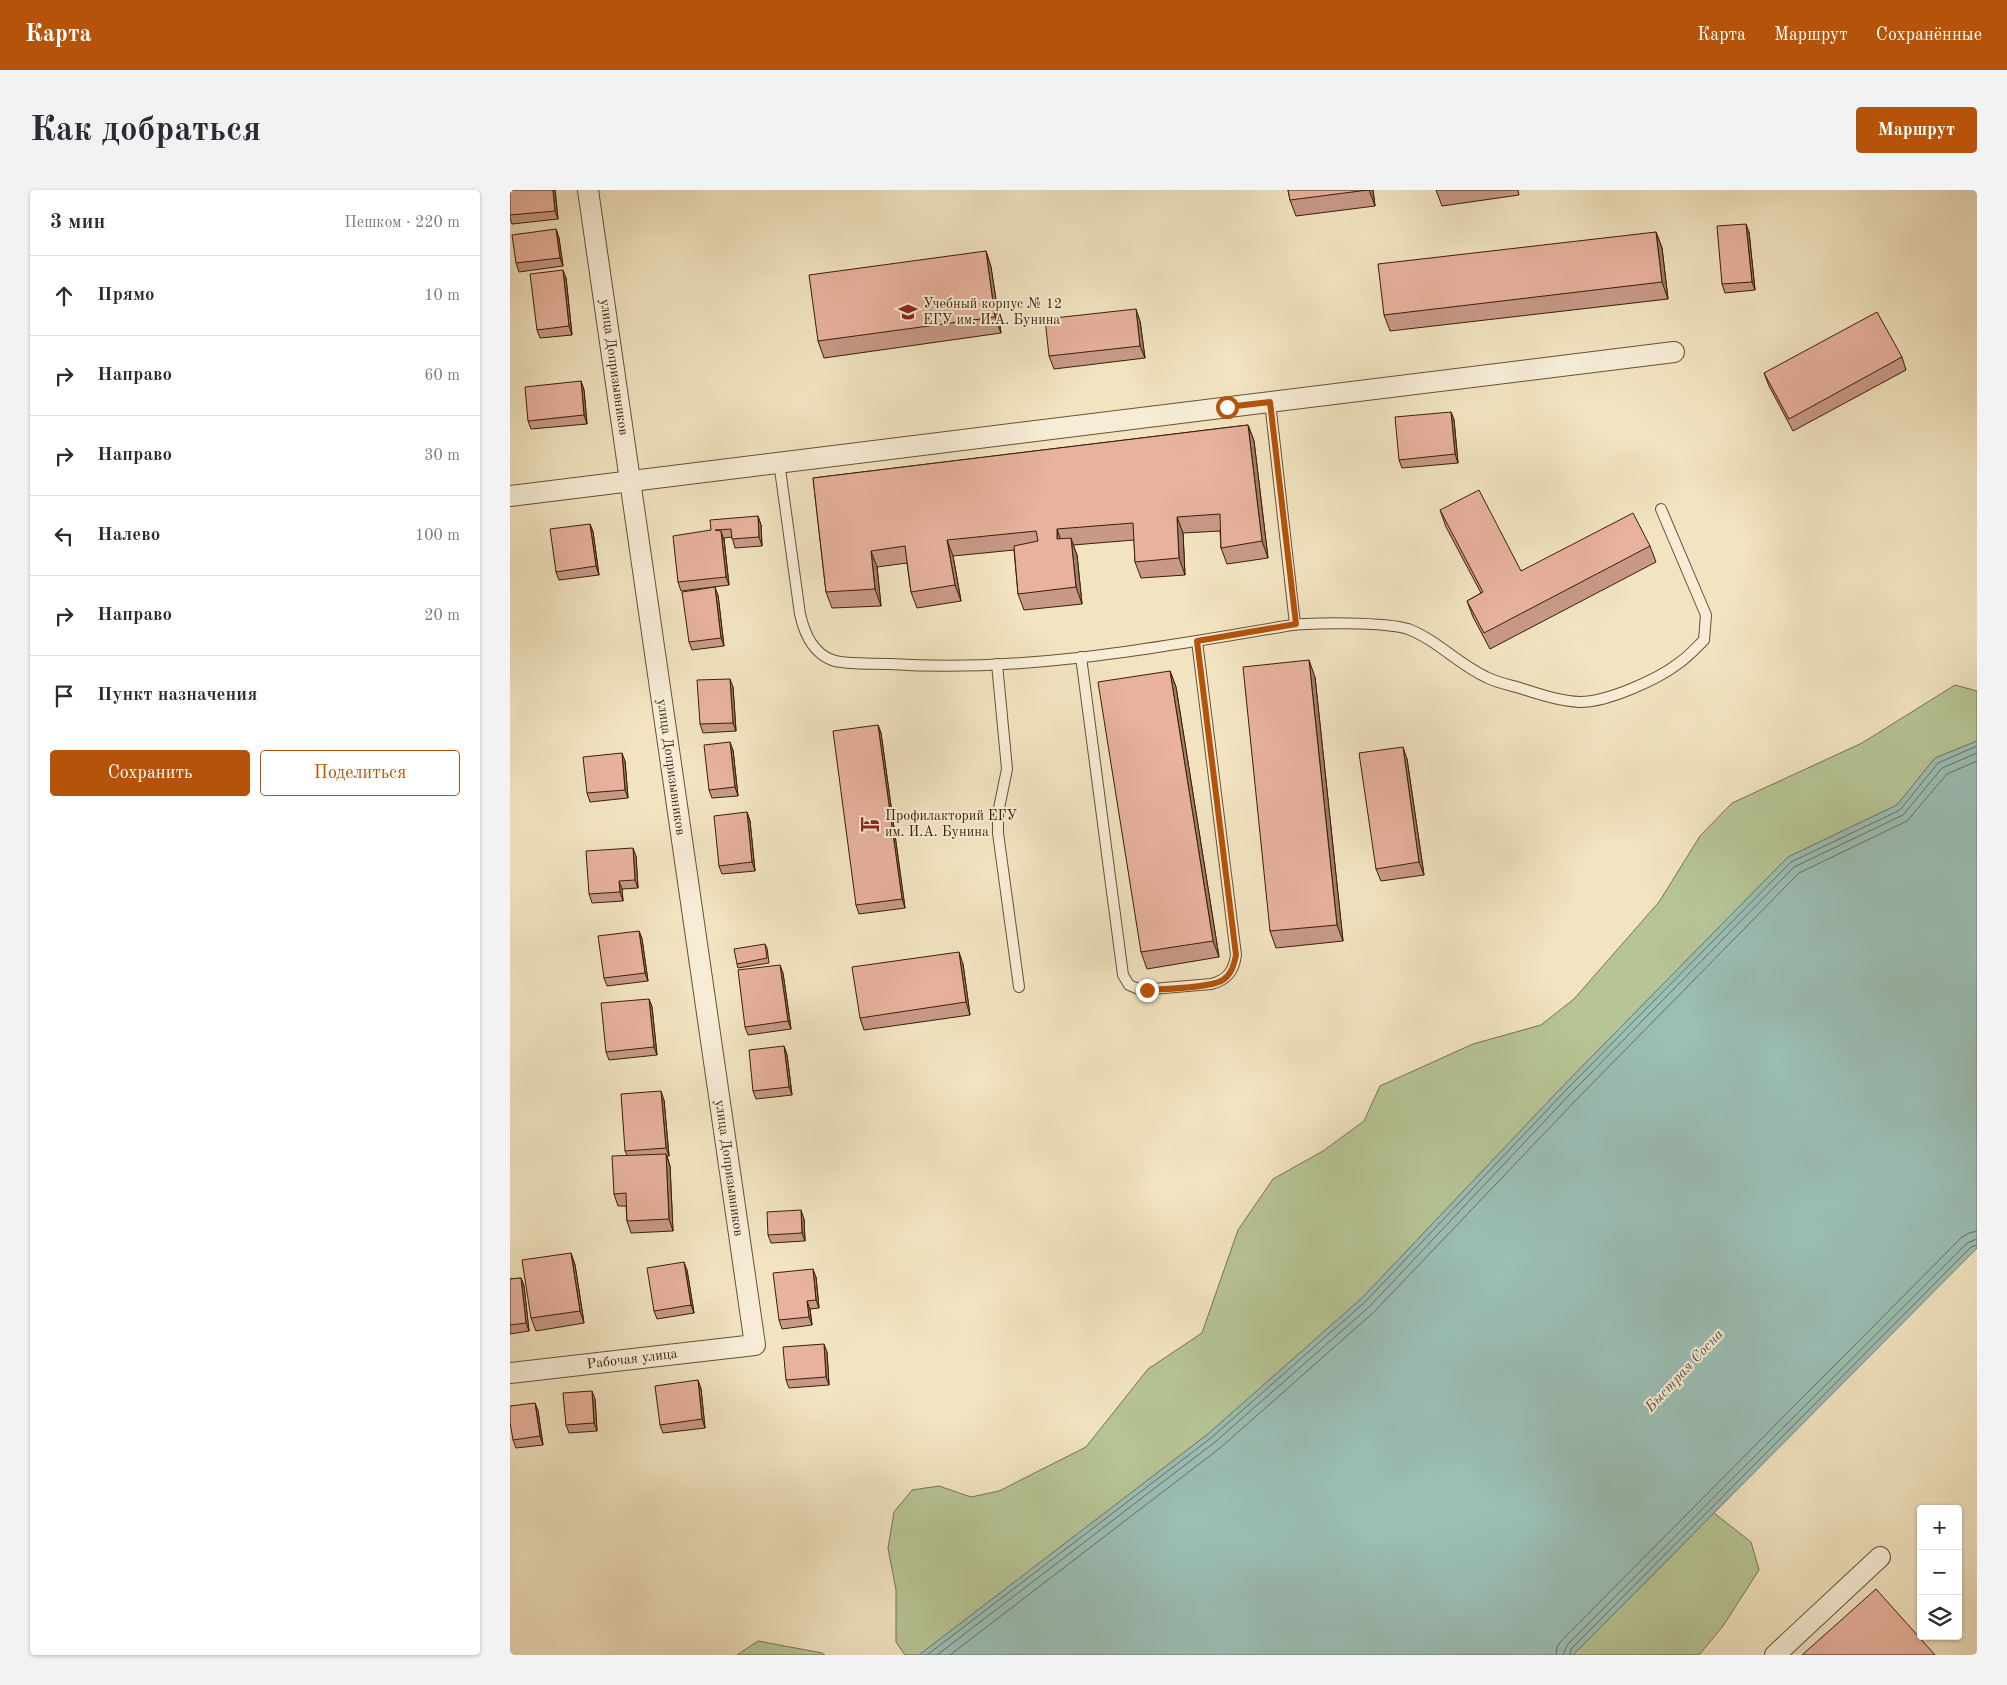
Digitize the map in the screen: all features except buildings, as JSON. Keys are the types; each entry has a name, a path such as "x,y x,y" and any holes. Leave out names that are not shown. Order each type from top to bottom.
{"street":[{"name":"улица Допризывников","path":"588,190 755,1345"},
{"path":"510,496 1674,352"},
{"name":"Рабочая улица","path":"510,1373 755,1345"},
{"path":"1775,1655 1880,1557"}],"lane":[{"path":"1270,402 1296,624"},
{"path":"779,462 800,614 804,629 820,653 833,660 917,666 997,664 1082,657 1197,641 1296,624 1385,625 1404,628 1426,636 1488,679 1561,700 1583,702 1613,696 1679,664 1704,640 1706,614 1661,509"},
{"path":"1082,657 1123,976 1129,985 1141,990 1211,984 1221,981 1232,971 1236,955 1197,641"},
{"path":"997,664 1007,770 998,813 998,833 1019,987"}],"green space":[{"path":"1955,685 1977,691 1977,741 1935,758 1897,805 1788,857 1564,1085 1362,1298 1208,1434 919,1655 905,1655 896,1642 896,1590 888,1548 894,1512 912,1490 939,1486 971,1497 999,1491 1086,1447 1148,1369 1202,1333 1238,1230 1273,1179 1323,1151 1364,1121 1380,1086 1473,1044 1541,1025 1574,999 1659,902 1700,836 1732,803 1862,743"},
{"path":"1714,1513 1751,1542 1759,1570 1723,1626 1699,1655 1573,1655"},
{"path":"758,1641 822,1653 825,1655 737,1655"}],"water":[{"name":"Быстрая Сосна","path":"1977,741 1977,1248 1573,1655 919,1655 1208,1434 1362,1298 1564,1085 1788,857 1897,805 1935,758"}],"place":[{"name":"Учебный корпус № 12 ЕГУ им. И.А. Бунина","path":"908,312"},
{"name":"Профилакторий ЕГУ им. И.А. Бунина","path":"870,824"}],"route":[{"path":"1147,990 1211,984 1221,981 1226,977 1232,971 1235,964 1236,955 1197,641 1296,624 1270,402 1227,407"}]}
